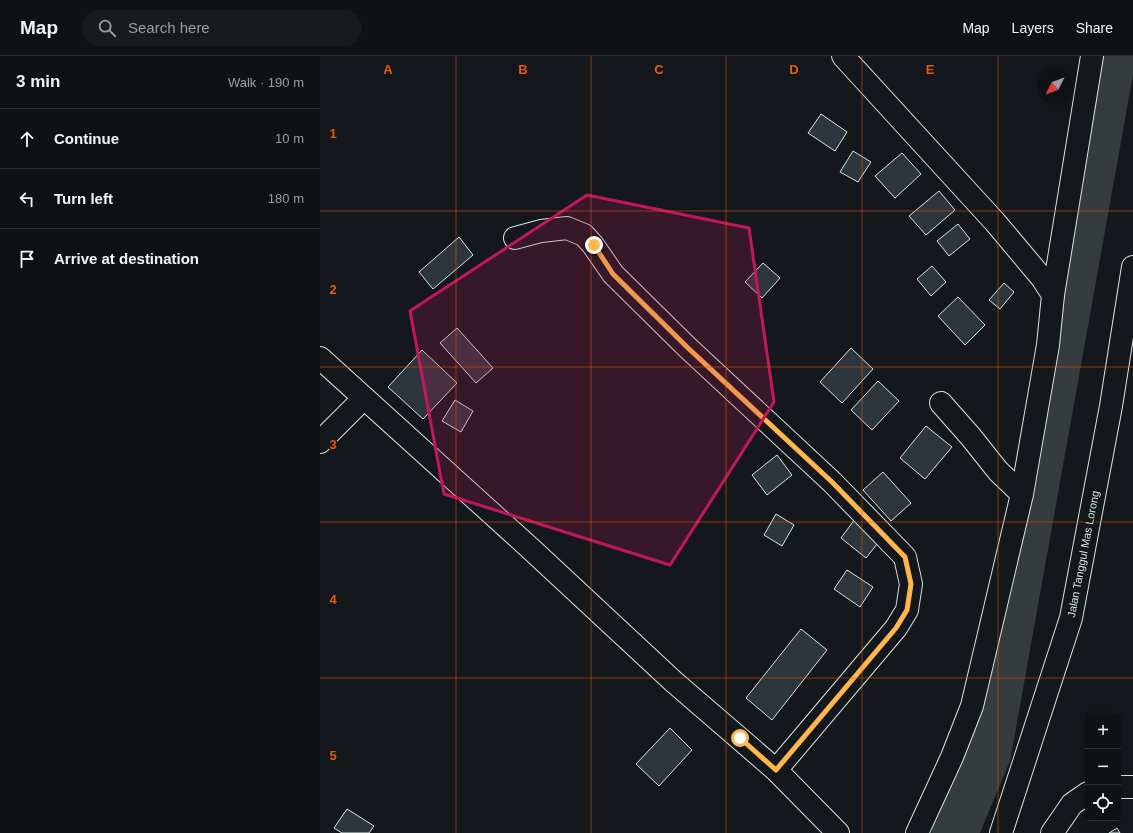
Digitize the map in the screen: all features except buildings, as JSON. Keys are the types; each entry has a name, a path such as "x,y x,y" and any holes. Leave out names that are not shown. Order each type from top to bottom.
{"street":[{"path":"843,56 995,222 1042,278 1053,295"},
{"path":"917,833 952,756 972,706 1022,494 1044,366 1053,295 1092,56"},
{"path":"515,238 541,231 567,228 584,235 594,245 613,274 688,348 832,482 905,557 911,584 907,610 896,628 776,770"},
{"name":"Jalan Tanggul Mas Lorong","path":"1001,833 1071,618 1111,406 1133,267"},
{"path":"320,358 531,549 674,682 776,770 838,833"},
{"path":"320,442 364,398"},
{"path":"941,403 998,471 1022,494"},
{"path":"1121,787 1133,787"},
{"path":"1052,833 1072,804 1085,794"}],"highlighted area":[{"path":"587,195 749,228 774,402 670,565 444,494 410,311"}],"waterway":[{"path":"955,833 988,754 1113,56"}],"route":[{"path":"594,245 613,274 688,348 760,413 832,482 905,557 911,584 907,610 896,628 776,770 740,738"}]}
